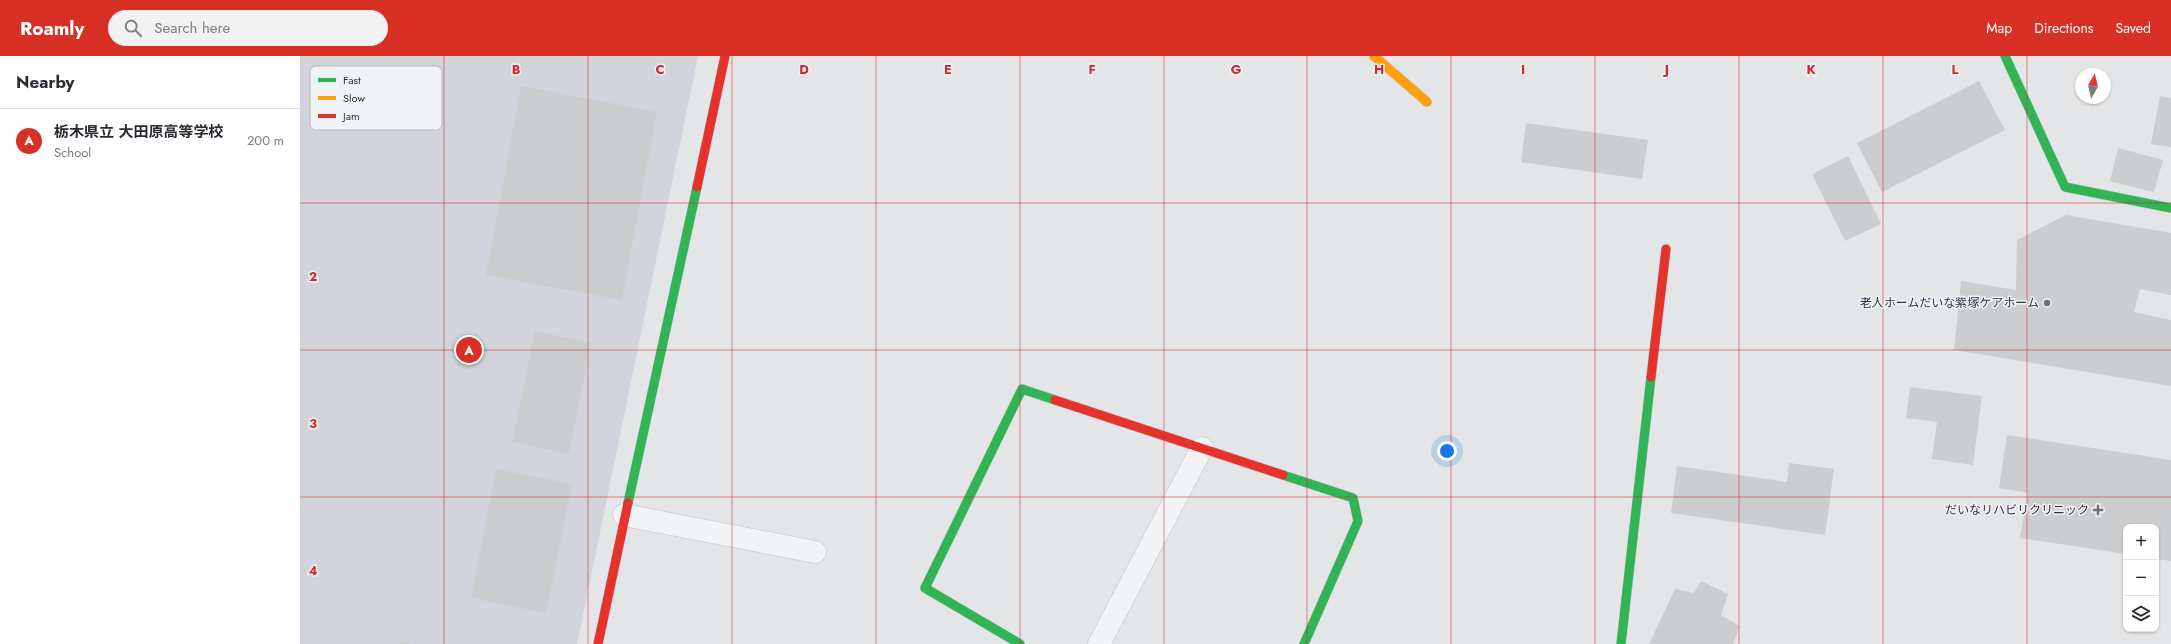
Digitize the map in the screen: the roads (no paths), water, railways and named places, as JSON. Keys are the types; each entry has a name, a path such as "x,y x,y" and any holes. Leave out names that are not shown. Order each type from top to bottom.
{"street":[{"path":"598,644 624,515 725,56"},
{"path":"1374,56 1428,102"},
{"path":"2005,56 2065,187 2171,208"},
{"path":"1621,644 1666,249"},
{"path":"1020,644 925,588 1022,389 1353,498 1358,521 1304,644"},
{"path":"1099,644 1202,448"},
{"path":"624,515 815,552"}],"place":[{"name":"老人ホームだいな紫塚ケアホーム","path":"2047,303"},
{"name":"栃木県立 大田原高等学校","path":"469,350"},
{"name":"だいなリハビリクリニック","path":"2098,510"}]}
